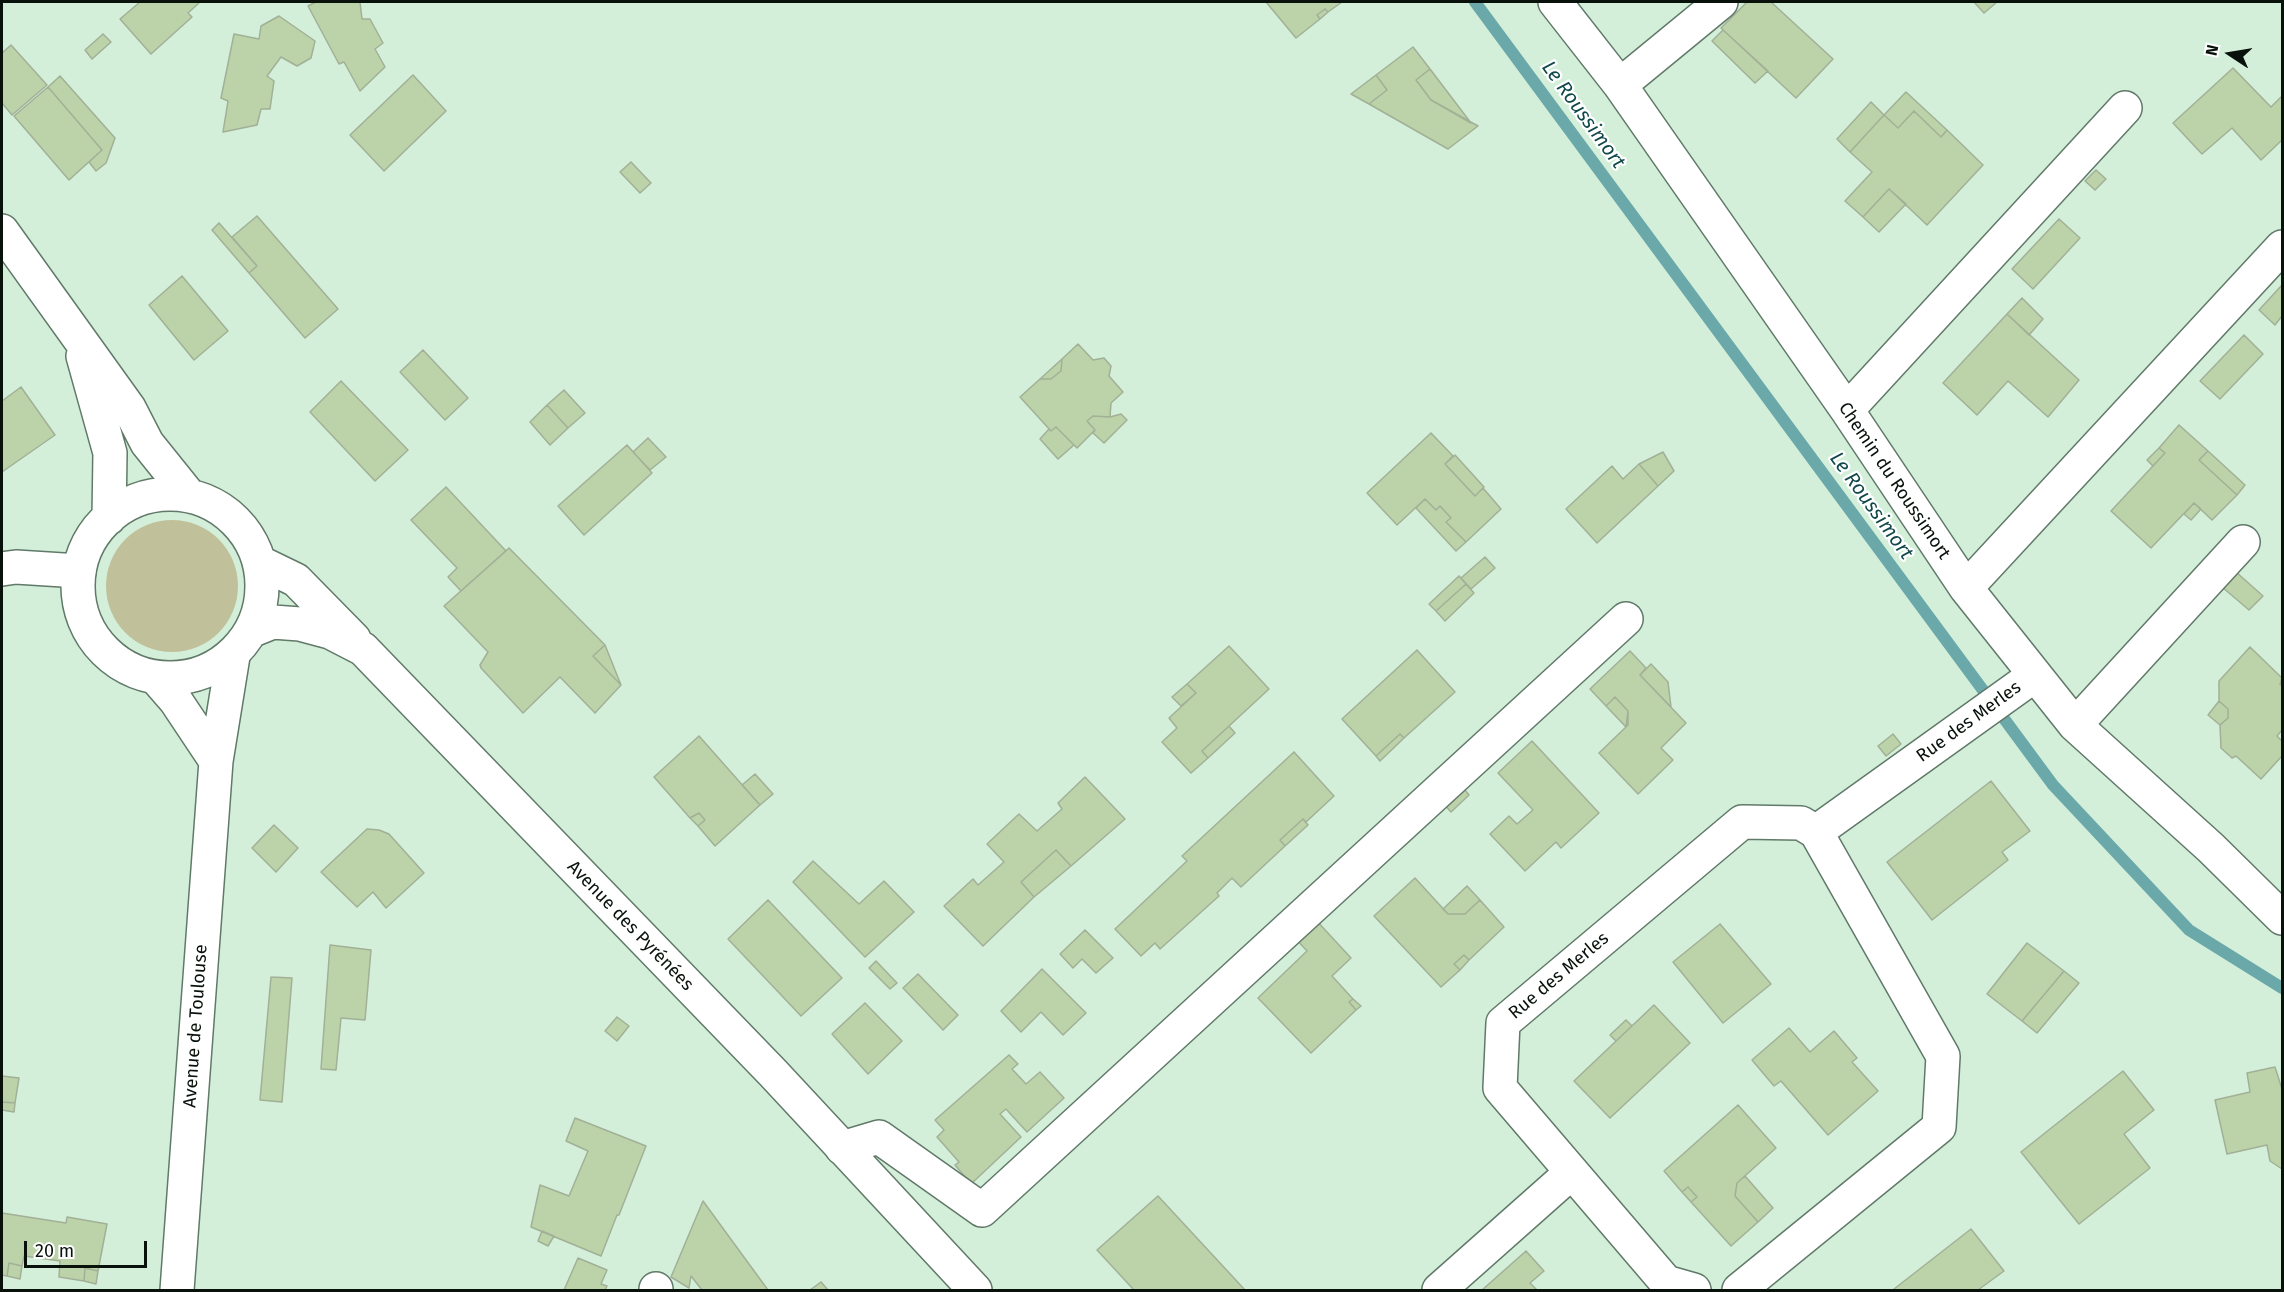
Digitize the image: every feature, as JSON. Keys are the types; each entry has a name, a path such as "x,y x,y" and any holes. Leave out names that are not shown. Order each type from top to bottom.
{"street":[{"name":"Chemin du Roussimort","path":"1555,2 1620,85 1847,410 1965,588 2074,725 2211,848 2283,918"},
{"path":"1620,85 1721,2"},
{"path":"1847,410 2125,108"},
{"path":"2,231 129,408 147,443 188,494"},
{"path":"1965,588 2283,247"},
{"path":"78,339 110,453 109,518"},
{"path":"156,494 188,494 205,499 232,516 248,534 261,563 261,610 253,630 233,656 196,676 156,678 125,668 100,648 84,620 79,603 79,571 84,552 101,524 130,502 156,494"},
{"path":"2074,725 2243,542"},
{"path":"261,563 296,580 363,649"},
{"path":"2,569 16,567 79,571"},
{"path":"842,1148 879,1137 982,1210 1626,619"},
{"name":"Avenue des Pyrénées","path":"253,630 273,622 300,624 330,632 363,649 773,1073 975,1290"},
{"name":"Avenue de Toulouse","path":"177,1290 216,761 233,656"},
{"name":"Rue des Merles","path":"1694,1290 1666,1282 1500,1088 1503,1023 1742,822 1801,823 1816,832 2035,675"},
{"path":"156,678 176,701 216,761"},
{"path":"1739,1290 1939,1127 1943,1056 1816,832"},
{"path":"1438,1290 1572,1172"}],"green space":[{"path":"172,520 197,525 219,539 233,561 238,586 233,611 219,633 197,647 172,652 147,647 125,633 111,611 106,586 111,561 125,539 147,525"}],"building":[{"path":"140,2 200,2 188,13 192,17 151,54 120,19"},
{"path":"316,2 360,2 362,19 370,19 383,43 375,49 385,67 360,91 344,62 339,64 308,6"},
{"path":"1266,2 1342,2 1328,12 1325,9 1317,15 1320,19 1296,38"},
{"path":"1747,2 1771,2 1833,59 1796,98 1721,28"},
{"path":"1974,2 1997,2 1984,13"},
{"path":"1325,9 1328,12 1320,19 1317,15"},
{"path":"279,16 315,41 311,58 297,66 281,57 267,76 274,81 270,109 261,109 257,125 223,132 228,101 221,98 234,34 259,39 261,26"},
{"path":"1723,30 1768,71 1755,83 1712,41"},
{"path":"103,34 111,42 92,59 85,50"},
{"path":"11,45 47,85 12,115 2,103 2,53"},
{"path":"1413,47 1430,69 1416,80 1431,100 1478,126 1448,149 1369,104 1387,90 1376,75"},
{"path":"2233,68 2271,107 2282,96 2282,140 2261,160 2232,128 2202,154 2173,123"},
{"path":"1430,69 1471,123 1431,100 1416,80"},
{"path":"413,75 446,111 384,171 350,135"},
{"path":"1376,75 1387,90 1369,104 1351,94"},
{"path":"60,76 115,138 106,163 96,171 89,162 102,150 48,87"},
{"path":"48,87 102,150 69,180 14,116"},
{"path":"1906,92 1947,130 1941,137 1914,111 1898,128 1884,115"},
{"path":"1871,102 1884,115 1850,152 1837,139"},
{"path":"1914,111 1941,137 1947,130 1983,165 1927,225 1889,189 1863,217 1845,201 1872,172 1850,152 1884,115 1898,128"},
{"path":"631,162 651,183 640,193 620,172"},
{"path":"2096,170 2106,179 2095,190 2085,181"},
{"path":"1889,189 1906,204 1879,232 1863,217"},
{"path":"257,216 338,309 305,338 249,273 257,266 232,237"},
{"path":"2059,219 2080,238 2033,289 2012,269"},
{"path":"219,223 257,266 249,273 212,230"},
{"path":"182,276 228,331 194,360 149,305"},
{"path":"2282,285 2282,316 2275,325 2259,310"},
{"path":"2022,298 2043,319 2029,335 2007,314"},
{"path":"2007,314 2079,380 2048,417 2008,381 1977,415 1943,383"},
{"path":"2244,335 2263,354 2220,399 2200,381"},
{"path":"1078,344 1093,360 1104,358 1111,366 1109,376 1123,392 1111,403 1110,417 1093,416 1087,421 1095,430 1077,448 1056,427 1051,431 1020,397 1040,379 1051,379 1061,371 1062,359"},
{"path":"423,350 468,398 445,420 400,372"},
{"path":"1062,359 1061,371 1051,379 1040,379"},
{"path":"341,381 408,450 375,481 310,412"},
{"path":"21,387 55,435 2,472 2,401"},
{"path":"564,390 585,413 568,428 547,405"},
{"path":"547,405 568,428 550,445 530,422"},
{"path":"1121,414 1127,420 1104,443 1093,433 1095,430 1087,421 1093,416 1110,417"},
{"path":"2179,425 2208,451 2199,460 2237,495 2212,520 2194,503 2151,548 2111,511 2165,453 2159,448"},
{"path":"1056,427 1074,445 1058,459 1040,439 1049,429 1051,431"},
{"path":"1431,433 1453,456 1445,464 1475,496 1483,488 1501,509 1466,542 1446,522 1451,518 1440,506 1436,510 1425,499 1397,525 1367,493"},
{"path":"648,438 666,457 650,470 633,452"},
{"path":"627,445 652,473 584,535 558,506"},
{"path":"2159,448 2165,453 2153,466 2147,460"},
{"path":"2208,451 2245,485 2237,495 2199,460"},
{"path":"1663,452 1674,471 1658,486 1639,464"},
{"path":"1455,455 1484,487 1475,496 1445,464"},
{"path":"1639,464 1658,486 1597,543 1566,509 1612,466 1623,479"},
{"path":"446,487 506,551 461,591 448,577 457,568 411,520"},
{"path":"1425,499 1436,510 1440,506 1451,518 1446,522 1466,542 1456,551 1416,508"},
{"path":"2194,503 2201,509 2191,520 2184,514"},
{"path":"509,548 605,645 593,656 621,685 595,713 560,677 523,713 481,668 480,665 488,652 444,606"},
{"path":"1485,557 1495,568 1471,589 1461,578"},
{"path":"2236,572 2263,596 2249,610 2222,587"},
{"path":"1459,576 1466,584 1436,611 1429,604"},
{"path":"1466,584 1474,593 1445,621 1436,611"},
{"path":"605,645 621,685 593,656"},
{"path":"1229,646 1269,689 1202,751 1208,758 1191,773 1162,742 1177,728 1169,718 1196,693 1187,684"},
{"path":"2250,647 2282,678 2280,684 2282,686 2282,730 2277,736 2282,741 2282,756 2261,779 2236,756 2232,758 2221,748 2220,725 2228,718 2228,709 2219,701 2219,681"},
{"path":"1417,650 1455,692 1404,738 1400,734 1376,756 1342,719"},
{"path":"1630,651 1646,668 1640,675 1686,723 1661,748 1673,760 1638,794 1599,753 1628,725 1628,711 1615,697 1606,706 1590,689"},
{"path":"1651,664 1668,682 1671,707 1640,675"},
{"path":"1187,684 1196,693 1181,706 1172,697"},
{"path":"1615,697 1628,711 1626,727 1606,706"},
{"path":"2219,701 2228,709 2228,718 2220,725 2208,715"},
{"path":"1229,726 1235,733 1208,758 1202,751"},
{"path":"1400,734 1404,738 1380,761 1376,756"},
{"path":"1893,734 1901,744 1886,756 1878,746"},
{"path":"699,736 760,805 715,846 698,826 705,820 699,813 690,818 654,777"},
{"path":"1532,741 1599,813 1561,848 1556,842 1525,871 1490,834 1509,816 1517,824 1533,810 1498,773"},
{"path":"1294,752 1334,796 1306,822 1303,819 1280,840 1285,846 1241,887 1232,878 1217,893 1219,896 1160,949 1155,943 1141,956 1115,929 1187,861 1182,856"},
{"path":"755,774 773,794 760,805 742,785"},
{"path":"1085,777 1125,819 1071,866 1056,850 1021,882 1034,897 983,946 944,906 973,879 978,885 1004,862 987,844 1019,814 1037,831 1062,809 1058,803"},
{"path":"1991,781 2030,831 2002,852 2008,860 1932,920 1887,862"},
{"path":"1460,784 1469,795 1451,812 1441,801"},
{"path":"699,813 705,820 698,826 690,818"},
{"path":"1303,819 1308,825 1285,846 1280,840"},
{"path":"274,825 298,848 276,872 252,848"},
{"path":"367,829 389,834 424,873 386,908 373,892 357,907 321,872"},
{"path":"1056,850 1071,866 1034,897 1021,882"},
{"path":"813,861 859,904 884,881 914,912 865,957 793,882"},
{"path":"1415,878 1448,914 1465,914 1480,900 1504,927 1469,960 1464,955 1454,964 1460,970 1441,987 1374,916"},
{"path":"1467,886 1480,900 1465,914 1448,914 1443,909"},
{"path":"768,900 842,978 801,1016 728,939"},
{"path":"1315,919 1351,958 1332,976 1353,999 1349,1002 1356,1010 1311,1053 1258,998 1307,951 1295,938"},
{"path":"1720,924 1771,984 1723,1023 1673,962"},
{"path":"1085,930 1113,958 1096,973 1082,959 1073,968 1060,954"},
{"path":"2027,943 2064,971 2022,1021 1987,994"},
{"path":"330,945 371,950 365,1020 341,1018 336,1070 321,1069"},
{"path":"1464,955 1469,960 1460,970 1454,964"},
{"path":"876,961 897,983 890,989 869,968"},
{"path":"1042,969 1086,1013 1063,1035 1041,1012 1021,1032 1001,1011"},
{"path":"2064,971 2079,983 2037,1033 2022,1021"},
{"path":"918,974 958,1015 943,1030 903,988"},
{"path":"271,977 292,978 282,1102 260,1100"},
{"path":"1353,999 1361,1006 1356,1010 1349,1002"},
{"path":"865,1003 902,1041 868,1074 832,1034"},
{"path":"1654,1005 1690,1043 1610,1118 1574,1081"},
{"path":"617,1017 629,1026 617,1041 605,1031"},
{"path":"1626,1020 1632,1026 1616,1041 1610,1035"},
{"path":"1789,1028 1810,1052 1834,1031 1857,1058 1852,1062 1878,1091 1828,1135 1781,1081 1774,1086 1752,1060"},
{"path":"1009,1055 1018,1064 1012,1069 1026,1084 1040,1072 1064,1098 1027,1132 1006,1109 1000,1114 1021,1137 971,1184 955,1165 959,1162 937,1137 944,1130 935,1120"},
{"path":"2275,1067 2282,1089 2282,1169 2270,1161 2267,1145 2227,1154 2215,1100 2250,1092 2247,1073"},
{"path":"2123,1071 2154,1110 2124,1134 2150,1168 2079,1224 2021,1152"},
{"path":"2,1076 19,1078 15,1103 2,1102"},
{"path":"2,1102 15,1103 14,1112 2,1110"},
{"path":"1738,1105 1776,1148 1737,1183 1735,1196 1758,1222 1731,1246 1691,1202 1697,1197 1688,1187 1682,1192 1664,1171"},
{"path":"575,1118 646,1146 601,1256 531,1227 540,1185 569,1196 588,1151 566,1141"},
{"path":"1745,1176 1773,1208 1758,1222 1735,1196 1737,1183"},
{"path":"1688,1187 1697,1197 1691,1202 1682,1192"},
{"path":"1158,1196 1245,1290 1134,1290 1097,1250"},
{"path":"703,1201 768,1290 702,1290 691,1276 689,1288 671,1277"},
{"path":"2,1213 66,1223 67,1217 107,1224 98,1271 85,1268 84,1281 59,1277 60,1261 24,1256 22,1266 9,1263 7,1276 2,1275"},
{"path":"1971,1229 2004,1271 1978,1290 1894,1289"},
{"path":"542,1231 554,1236 548,1246 538,1241"},
{"path":"1526,1251 1544,1271 1530,1283 1537,1290 1482,1290"},
{"path":"578,1258 607,1270 601,1284 607,1286 605,1290 564,1290"},
{"path":"9,1263 22,1266 20,1279 7,1276"},
{"path":"85,1268 98,1271 96,1284 84,1281"},
{"path":"821,1282 828,1290 810,1290"}],"waterway":[{"name":"Le Roussimort","path":"1475,2 2053,785 2189,930 2282,988"}]}
